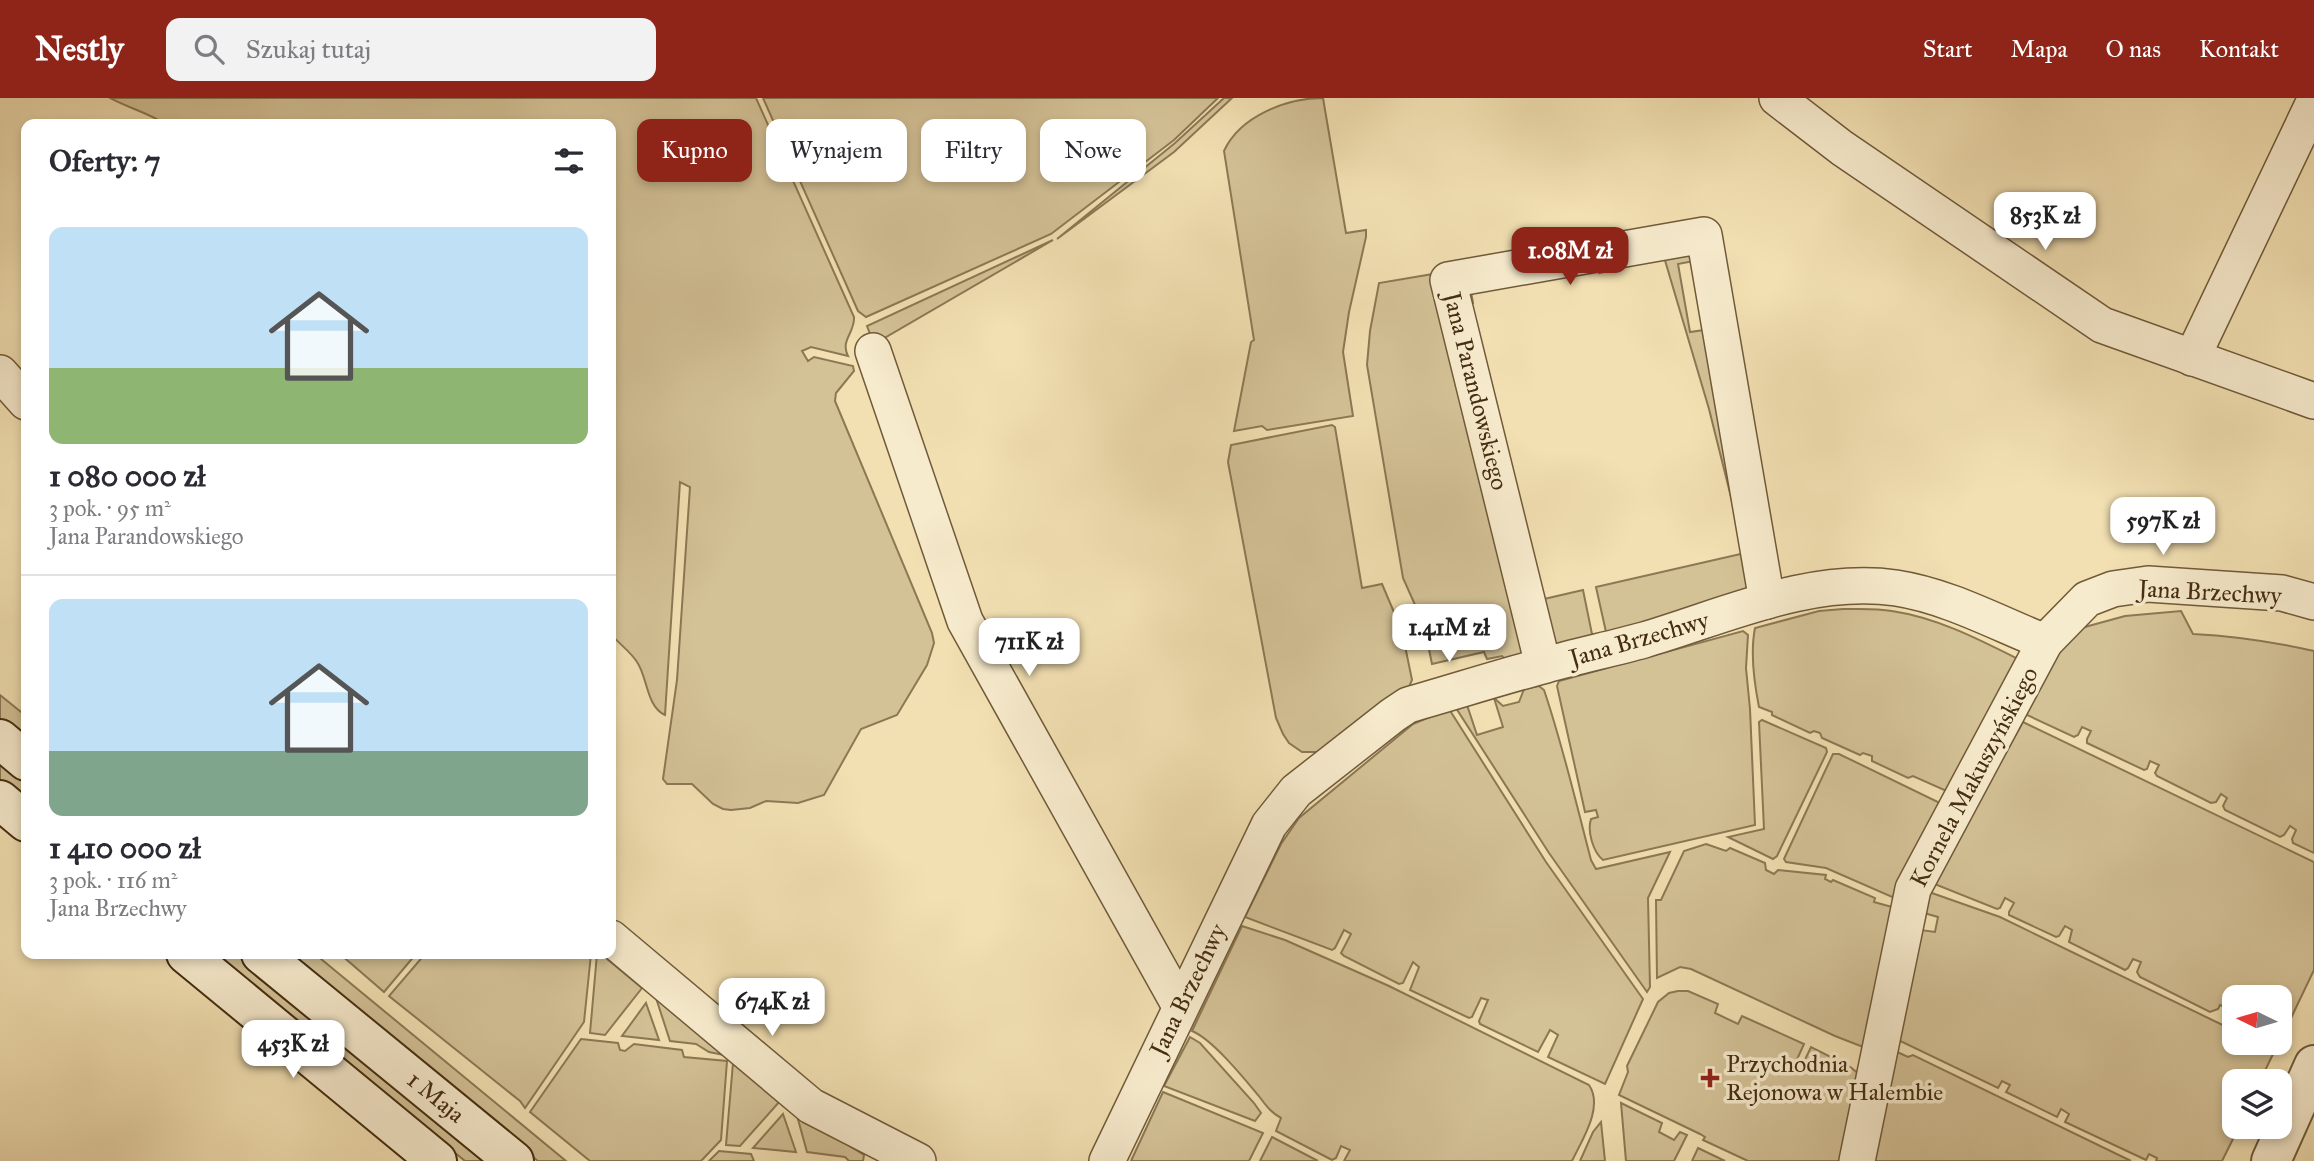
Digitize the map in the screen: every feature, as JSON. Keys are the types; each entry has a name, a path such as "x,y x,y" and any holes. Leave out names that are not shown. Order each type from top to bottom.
{"main road":[{"path":"0,739 21,757"},
{"path":"0,800 21,817"},
{"name":"1 Maja","path":"192,959 437,1161"},
{"name":"1 Maja","path":"267,959 514,1161"},
{"path":"2271,1161 2314,1065"}],"street":[{"path":"1777,98 1842,148 2102,325 2314,401"},
{"path":"2192,358 2314,102"},
{"name":"Jana Parandowskiego","path":"1544,665 1448,280 1704,235 1766,601"},
{"path":"873,351 965,621 1180,1006"},
{"path":"0,373 21,396"},
{"name":"Jana Brzechwy","path":"1107,1161 1269,825 1296,791 1408,705 1544,665 1640,641 1766,601 1825,588 1897,589 1946,602 2045,642 2087,599 2113,589 2148,584 2282,593 2314,602"},
{"name":"Kornela Makuszyńskiego","path":"1857,1161 1913,889 2045,642"},
{"path":"616,943 811,1106 918,1161"}],"shaded area":[{"path":"110,98 756,98 766,120 766,182 794,182 854,317 846,345 848,356 811,347 802,351 808,361 814,357 853,366 854,371 836,393 835,401 932,633 934,643 927,665 897,715 861,729 824,795 798,803 766,801 750,808 723,809 713,804 692,784 667,784 663,779 677,680 690,487 680,482 665,715 654,705 637,662 616,639 616,119 156,119"},
{"path":"763,98 1218,98 1174,140 1146,161 1146,119 1040,119 1040,182 1119,182 1051,234 866,317 858,311 800,182 907,182 907,119 772,119"},
{"path":"1224,98 1232,98 1174,152 1146,173 1146,167"},
{"path":"1323,98 1346,233 1366,230 1343,352 1353,416 1267,430 1262,426 1234,431 1251,342 1254,340 1224,151 1241,128 1266,111 1295,101"},
{"path":"1127,182 1134,182 1057,239"},
{"path":"1053,240 874,344 867,326"},
{"path":"1683,246 1697,252 1699,260 1678,264 1690,332 1711,329 1747,533 1751,575 1744,594 1685,616 1610,638 1606,632 1596,587 1745,553 1709,409 1664,257 1600,273 1608,260"},
{"path":"1439,273 1525,645 1512,666 1502,656 1487,659 1484,652 1432,664 1424,625 1403,578 1367,365 1370,331 1379,283"},
{"path":"1470,286 1473,303 1469,304 1544,599 1583,590 1592,634 1590,643 1556,649 1465,291"},
{"path":"1332,425 1335,427 1362,588 1382,584 1402,631 1412,680 1406,694 1320,752 1302,752 1289,743 1276,718 1228,462 1231,445"},
{"path":"1886,610 1927,619 1960,631 2024,662 1951,793 1913,776 1908,778 1872,761 1872,756 1863,753 1860,755 1822,738 1820,733 1810,733 1759,707 1753,667 1755,628 1819,611"},
{"path":"2181,611 2193,634 2254,640 2314,651 2314,853 2293,843 2296,830 2290,826 2280,837 2225,810 2223,806 2227,798 2221,794 2216,802 2211,803 2157,776 2155,773 2159,765 2150,761 2144,770 2087,743 2091,731 2082,727 2074,737 2025,714 2068,636 2074,630 2125,616"},
{"path":"1743,631 1748,635 1746,668 1755,825 1603,860 1592,841 1591,819 1598,817 1596,810 1585,812 1557,686 1559,681"},
{"path":"1539,686 1544,690 1551,711 1591,860 1596,869 1670,852 1648,898 1650,987 1647,992 1549,853 1456,708 1467,705 1477,735 1503,727 1494,698 1503,706 1519,702 1524,689"},
{"path":"0,695 21,712 21,738 0,720"},
{"path":"1449,709 1546,862 1643,999 1605,1084 1548,1057 1558,1035 1550,1030 1538,1052 1480,1024 1488,1000 1481,998 1469,1018 1410,990 1419,967 1413,962 1403,983 1399,984 1344,956 1341,953 1351,934 1344,930 1332,950 1245,917 1281,844 1299,818 1413,724"},
{"path":"1762,720 1826,748 1827,752 1777,856 1773,859 1728,837 1764,829 1759,722"},
{"path":"2023,722 2314,862 2314,970 2292,1016 2292,985 2222,985 2222,1006 2210,1012 2140,977 2137,972 2141,962 2133,959 2125,970 2069,942 2072,930 2065,926 2056,937 2009,915 2014,903 2005,898 1997,909 1932,883"},
{"path":"1833,754 1839,754 1942,804 1899,900 1826,868 1786,862 1784,859"},
{"path":"0,760 21,778 21,797 0,780"},
{"path":"1706,844 1726,851 1730,848 1765,863 1766,870 1774,874 1778,870 1826,875 1825,879 1831,882 1833,880 1875,898 1874,902 1899,909 1863,1047 1691,969 1680,967 1657,978 1656,900 1661,900 1684,851"},
{"path":"1929,892 2000,917 2222,1025 2222,1055 2273,1055 2266,1069 2222,1069 2222,1139 2233,1139 2222,1161 2156,1161 2157,1158 2149,1154 2146,1160 2065,1122 2069,1114 2061,1109 2057,1117 2006,1092 2010,1085 2002,1081 1998,1088 1898,1040 1921,930 1935,932 1938,917 1924,913"},
{"path":"1242,926 1285,940 1389,986 1589,1085 1593,1094 1593,1113 1572,1161 1344,1161 1350,1150 1341,1146 1336,1158 1332,1160 1276,1131 1281,1118 1268,1108 1218,1050 1192,1031"},
{"path":"219,959 242,959 490,1161 465,1161"},
{"path":"291,959 321,959 566,1161 538,1161"},
{"path":"346,959 412,959 384,992"},
{"path":"421,959 590,959 584,1022 525,1108 520,1101 389,996"},
{"path":"597,959 607,959 642,988 605,1035 590,1033"},
{"path":"1688,991 1718,1004 1715,1013 1738,1024 1742,1016 1804,1044 1794,1066 1801,1068 1811,1047 1859,1074 1846,1161 1748,1161 1703,1140 1705,1137 1700,1134 1619,1095 1628,1072 1627,1066 1658,1002 1669,993"},
{"path":"656,998 724,1055 709,1052 696,1044 670,1041"},
{"path":"646,1003 659,1040 622,1036"},
{"path":"1190,1037 1200,1043 1254,1103 1261,1113 1255,1121 1164,1086"},
{"path":"581,1039 618,1043 620,1050 625,1051 634,1044 682,1050 684,1057 727,1061 721,1140 701,1161 590,1161 530,1112"},
{"path":"1895,1051 1908,1057 1913,1055 2131,1161 1871,1161"},
{"path":"733,1063 780,1101 740,1146 726,1145"},
{"path":"1163,1092 1263,1133 1249,1161 1131,1161"},
{"path":"1621,1103 1662,1123 1659,1132 1674,1140 1680,1132 1687,1135 1674,1161 1626,1161"},
{"path":"796,1112 864,1155 863,1161 849,1161 845,1157 807,1152"},
{"path":"783,1114 796,1152 753,1148"},
{"path":"1601,1122 1605,1161 1580,1161 1593,1132"},
{"path":"1272,1137 1318,1161 1260,1161"},
{"path":"1698,1148 1725,1161 1692,1161"},
{"path":"719,1151 751,1154 754,1161 709,1161"}],"place":[{"name":"Przychodnia Rejonowa w Halembie","path":"1710,1078"}]}
